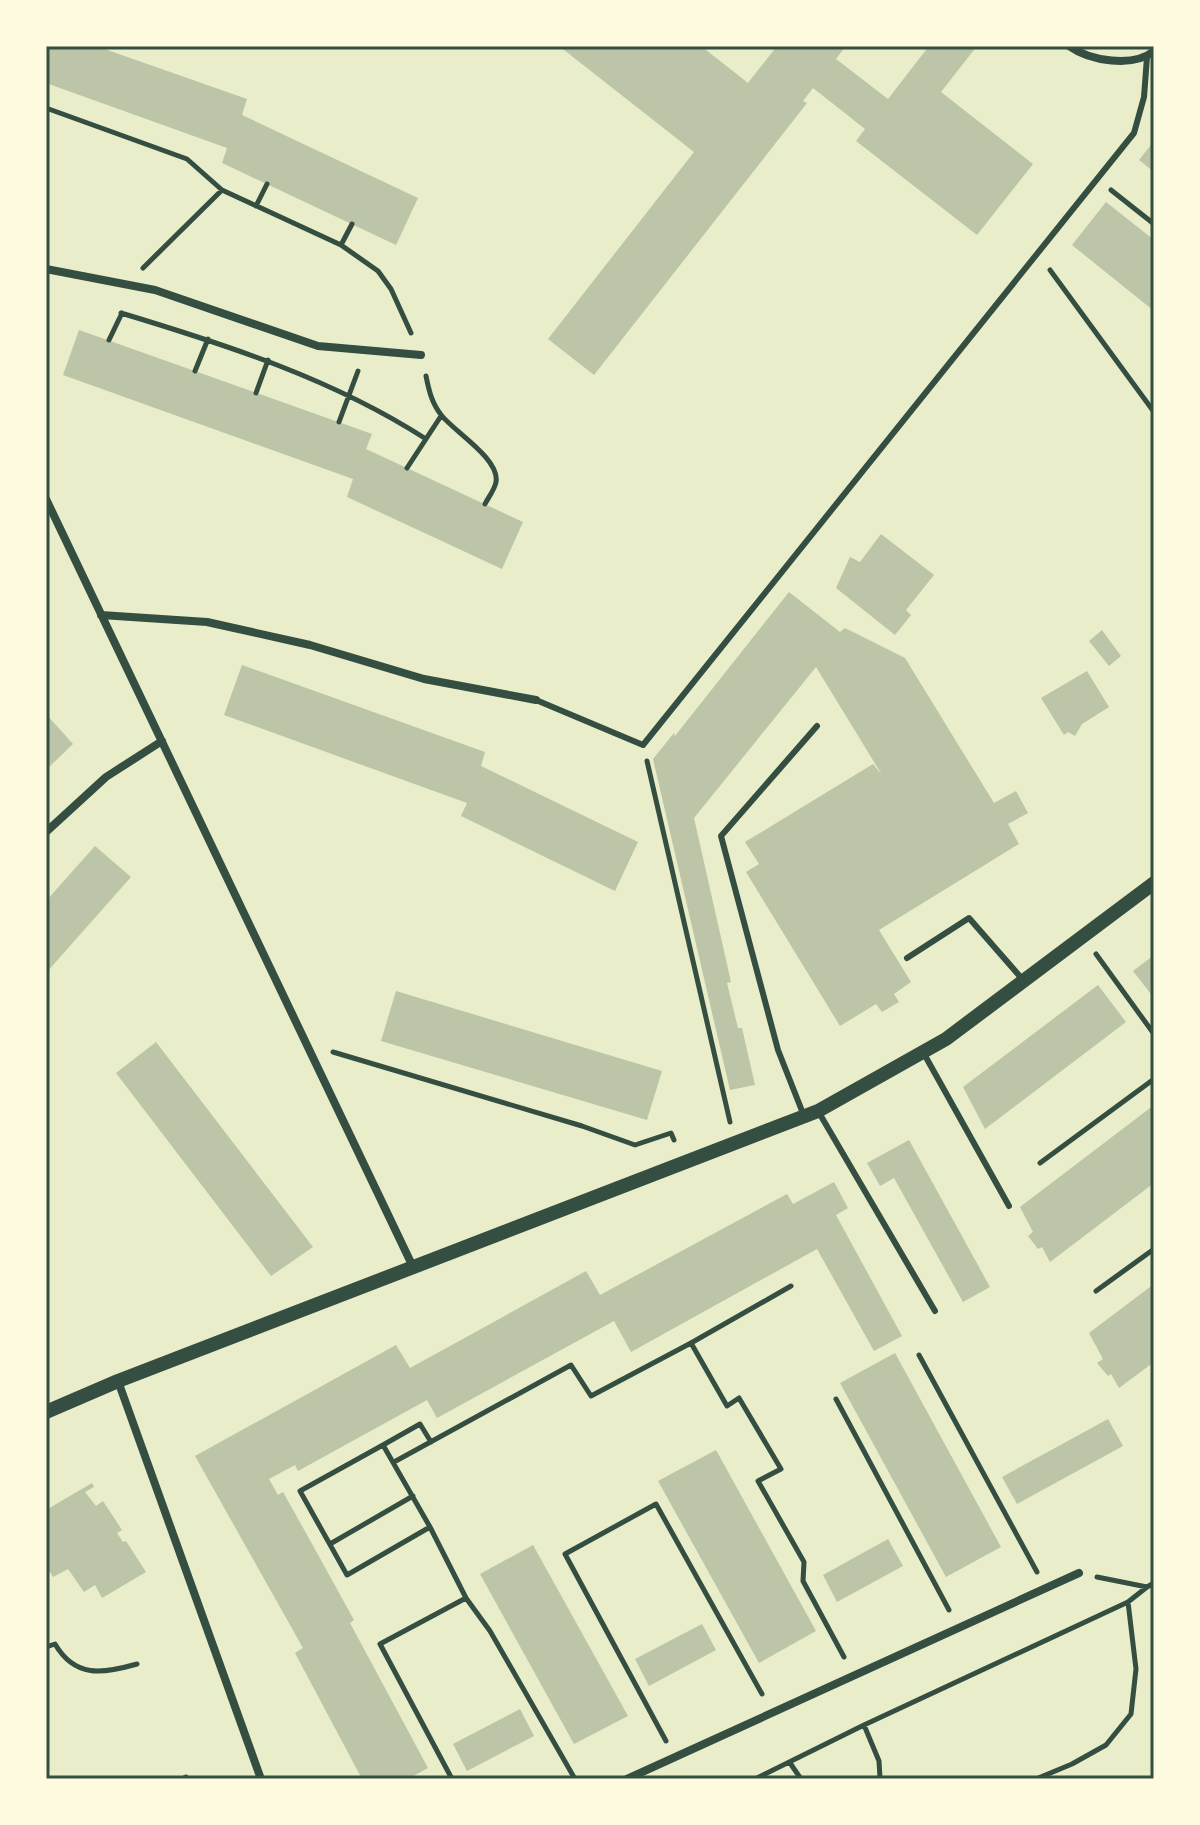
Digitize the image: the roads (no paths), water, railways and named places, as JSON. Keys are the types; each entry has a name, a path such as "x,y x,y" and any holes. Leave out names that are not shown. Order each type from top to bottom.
{"street":[{"path":"1069,46 1107,61 1150,54"},
{"path":"46,269 134,284 318,346 421,355"},
{"path":"46,499 414,1269"},
{"path":"101,615 207,622 310,645 424,679 536,700"},
{"path":"46,832 106,777 162,741"},
{"path":"46,1412 118,1381 811,1114 946,1039 1154,883"},
{"path":"118,1381 261,1779"},
{"path":"627,1779 1079,1573"}],"lane":[{"path":"536,700 643,745 1134,133 1144,97 1150,54"},
{"path":"817,726 721,836 778,1050 811,1114 935,1311"},
{"path":"907,958 969,918 1024,981"},
{"path":"923,1052 1009,1206"}]}
